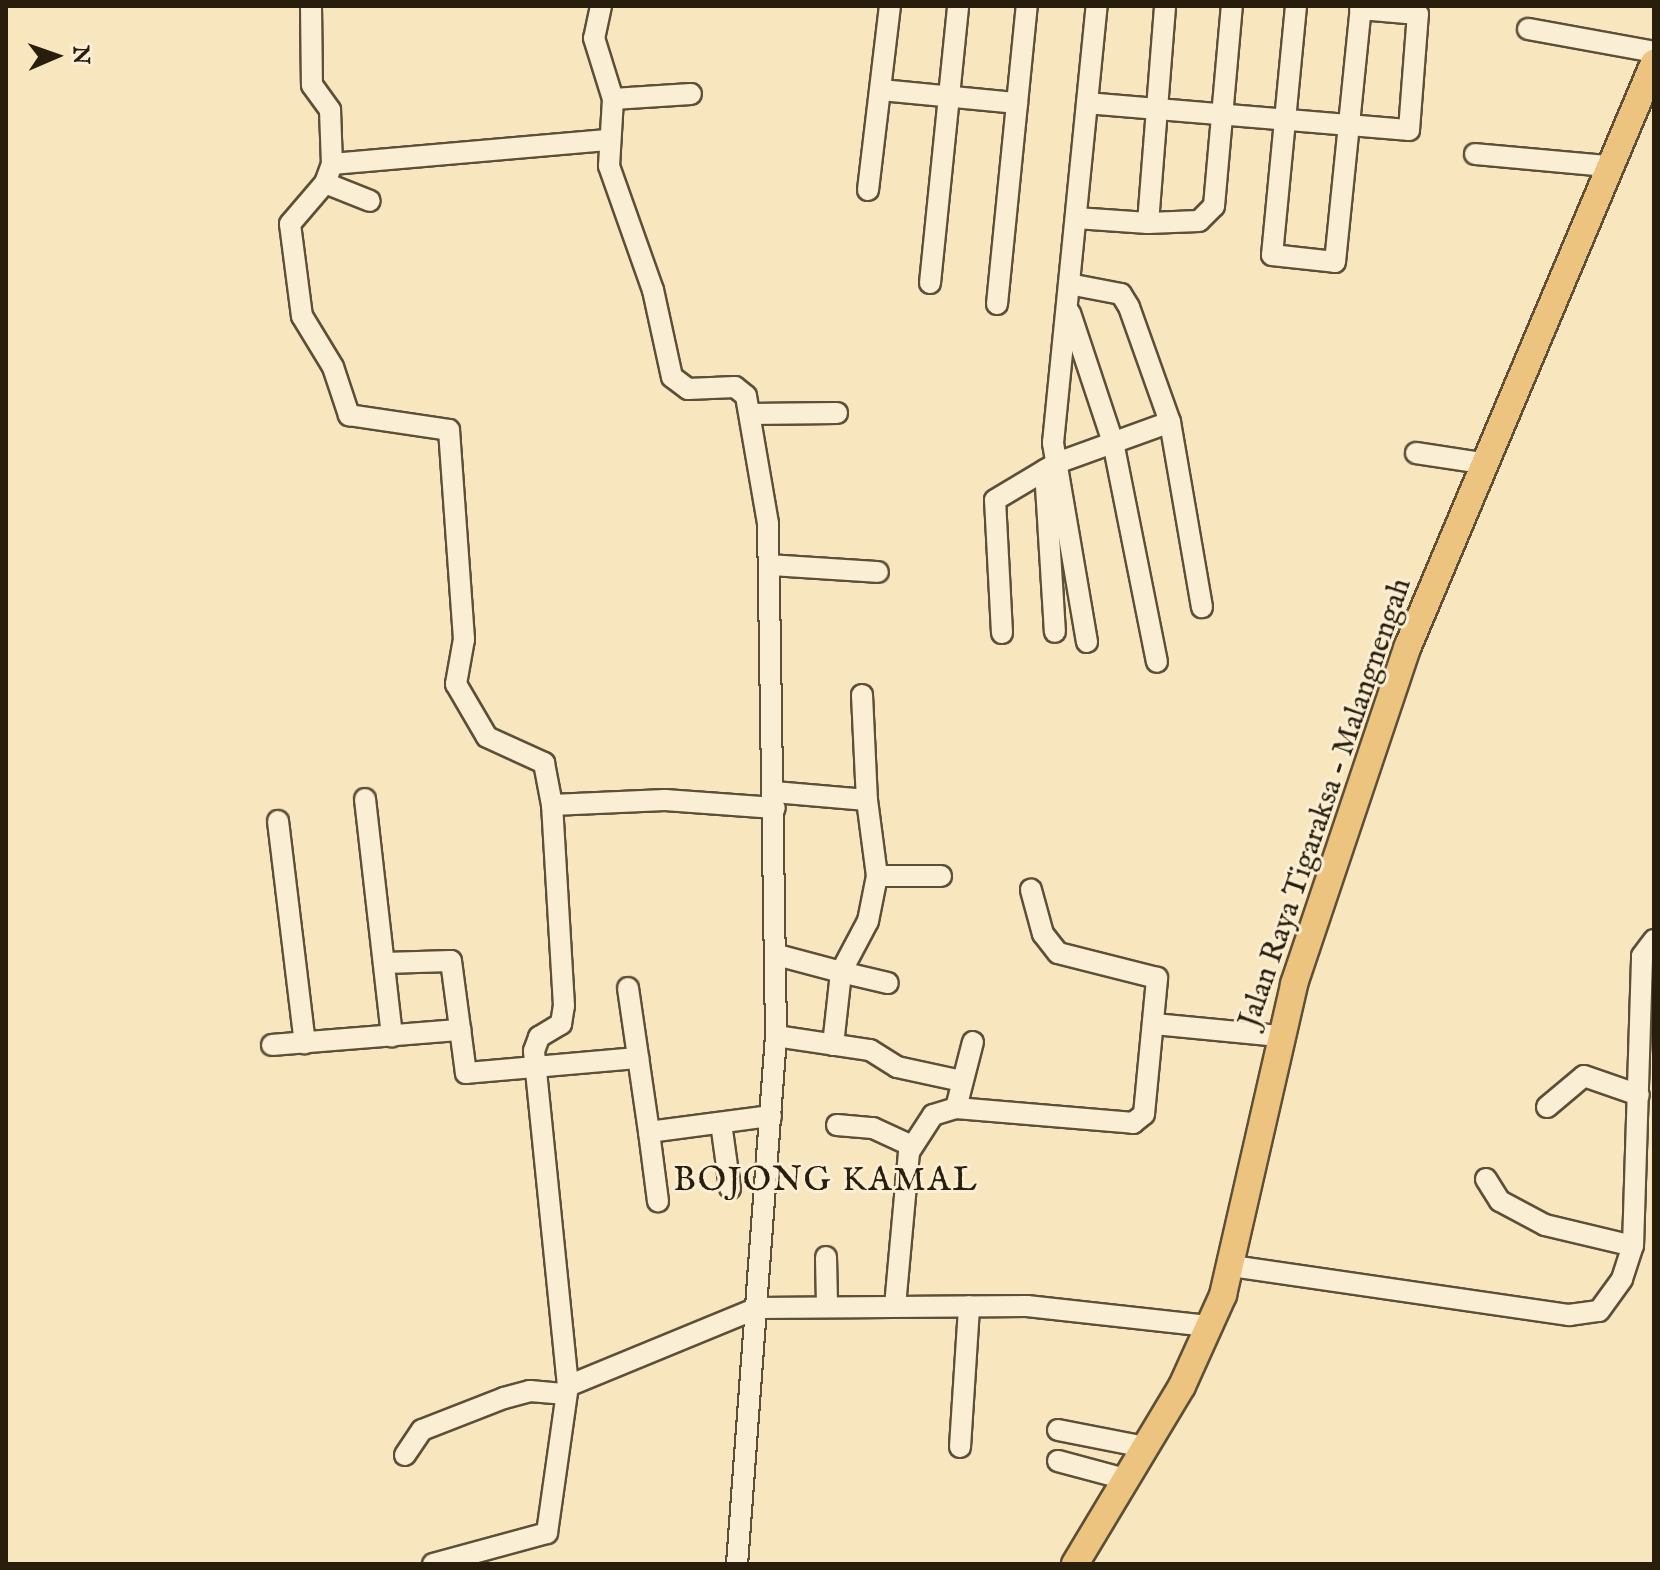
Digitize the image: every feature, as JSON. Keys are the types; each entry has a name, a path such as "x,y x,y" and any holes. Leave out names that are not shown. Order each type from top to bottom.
{"main road":[{"name":"Jalan Raya Tigaraksa - Malangnengah","path":"1075,1564 1145,1447 1208,1326 1232,1266 1279,1036 1408,646 1607,166 1654,63"}],"street":[{"path":"311,6 312,85 330,110 328,174 290,224 302,316 333,367 349,415 449,430 464,639 456,684 487,737 544,763 552,805 564,1006 561,1024 535,1042 535,1068 566,1390 547,1533 433,1564"},
{"path":"601,6 594,38 613,99 607,140 619,202 653,290 672,377 688,389 735,387 746,396 770,565 776,1036 771,1116 758,1216 757,1308 737,1564"},
{"path":"868,190 890,6"},
{"path":"930,283 958,6"},
{"path":"997,304 1027,6"},
{"path":"1055,632 1051,466 1097,6"},
{"path":"1148,223 1165,6"},
{"path":"1076,218 1148,223 1209,214 1232,6"},
{"path":"1087,103 1285,119 1349,125 1409,130 1418,14 1360,8 1349,125 1335,262 1272,255 1285,119 1296,6"},
{"path":"1528,29 1654,52"},
{"path":"881,90 1017,103"},
{"path":"613,99 691,94"},
{"path":"328,174 607,140"},
{"path":"1475,154 1607,166"},
{"path":"328,174 370,201"},
{"path":"1069,284 1121,294 1170,422 1202,607"},
{"path":"1067,306 1113,442 1157,662"},
{"path":"750,414 837,413"},
{"path":"1002,633 995,500 1051,466 1170,422"},
{"path":"1416,453 1482,463"},
{"path":"1051,466 1087,642"},
{"path":"770,565 878,572"},
{"path":"833,1045 841,972 868,921 877,876 867,800 862,695"},
{"path":"365,799 392,1036"},
{"path":"552,805 665,800 867,800"},
{"path":"278,821 305,1043"},
{"path":"877,876 941,876"},
{"path":"895,1306 902,1184 912,1146 933,1115 956,1108 1138,1123 1154,1024 1156,977 1058,953 1043,934 1031,890"},
{"path":"1232,1266 1360,1289 1588,1316 1609,1301 1633,1246 1642,956 1654,940"},
{"path":"777,955 888,983"},
{"path":"384,963 451,961 466,1073 638,1058"},
{"path":"628,988 658,1201"},
{"path":"1154,1024 1279,1036"},
{"path":"272,1045 460,1030"},
{"path":"776,1036 870,1050 897,1067 962,1081"},
{"path":"956,1108 973,1042"},
{"path":"1547,1107 1584,1076 1639,1095"},
{"path":"649,1132 771,1116"},
{"path":"721,1123 730,1188"},
{"path":"837,1125 873,1128 912,1146"},
{"path":"1486,1179 1500,1201 1545,1225 1633,1246"},
{"path":"826,1257 827,1306"},
{"path":"405,1455 422,1430 504,1398 530,1391 566,1390 757,1308 969,1306 1111,1311 1208,1326"},
{"path":"960,1447 969,1306"},
{"path":"1058,1430 1145,1447"},
{"path":"1058,1461 1125,1479"}],"district":[{"name":"BOJONG KAMAL","path":"826,1181"}]}
